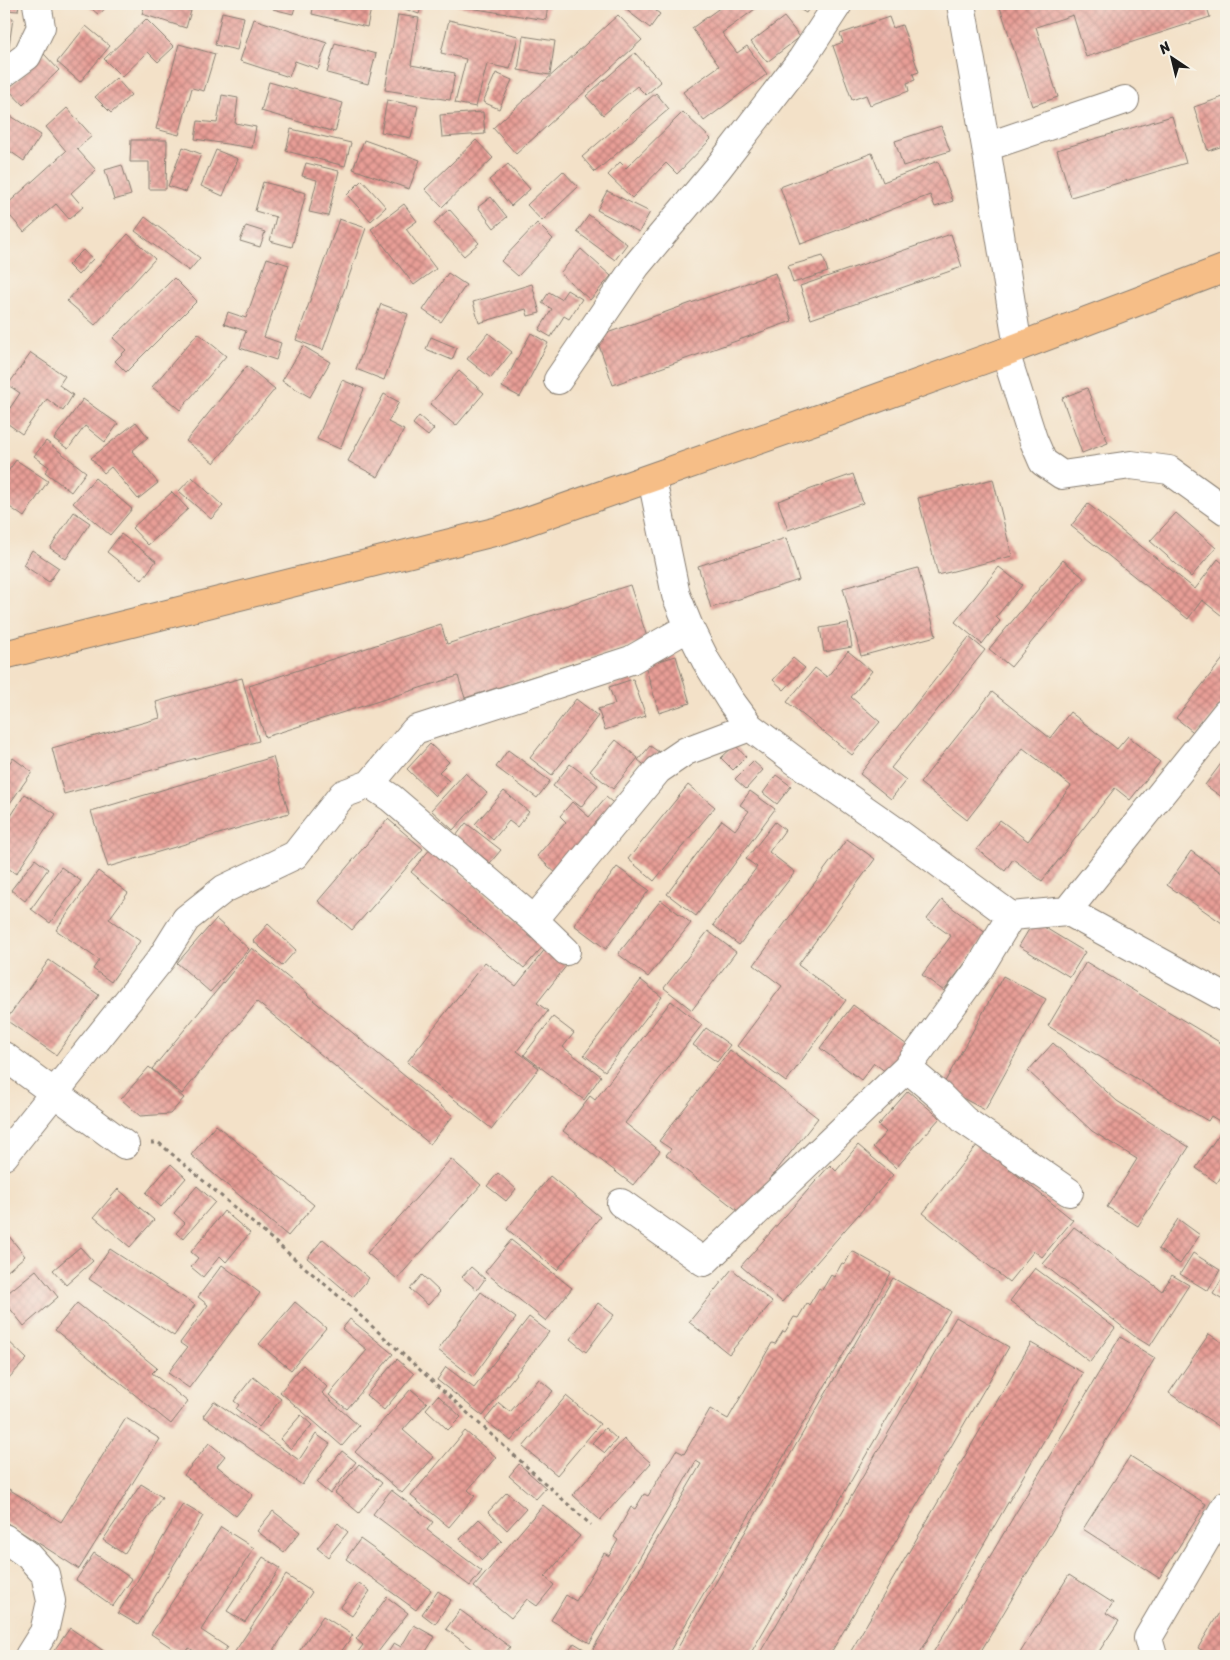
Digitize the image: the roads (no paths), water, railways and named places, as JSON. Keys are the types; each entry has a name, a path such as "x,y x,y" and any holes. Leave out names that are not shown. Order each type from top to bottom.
{"main road":[{"path":"4,656 502,530 652,479 1011,350 1226,268"}],"street":[{"path":"4,73 27,56 41,27 37,4"},
{"path":"558,380 636,266 718,168 796,67 838,4"},
{"path":"961,4 986,147 1011,350 1033,439 1043,462 1062,475 1131,465 1168,470 1226,511"},
{"path":"986,147 1125,100"},
{"path":"652,479 676,596 689,628 706,661 730,700 750,727 1011,916 1067,911 1226,998"},
{"path":"4,1156 161,960 186,918 224,889 295,855 343,794 370,784 415,730 631,660 689,628"},
{"path":"1067,911 1226,713"},
{"path":"534,920 658,770 686,751 750,727"},
{"path":"370,784 390,798 534,920 566,951"},
{"path":"621,1203 704,1262 907,1068 979,968 1011,916"},
{"path":"4,1056 124,1145"},
{"path":"907,1068 940,1096 964,1120 1069,1192"},
{"path":"1153,1656 1148,1638 1216,1547 1226,1504"},
{"path":"4,1538 28,1555 45,1574 51,1600 44,1632 29,1656"}]}
